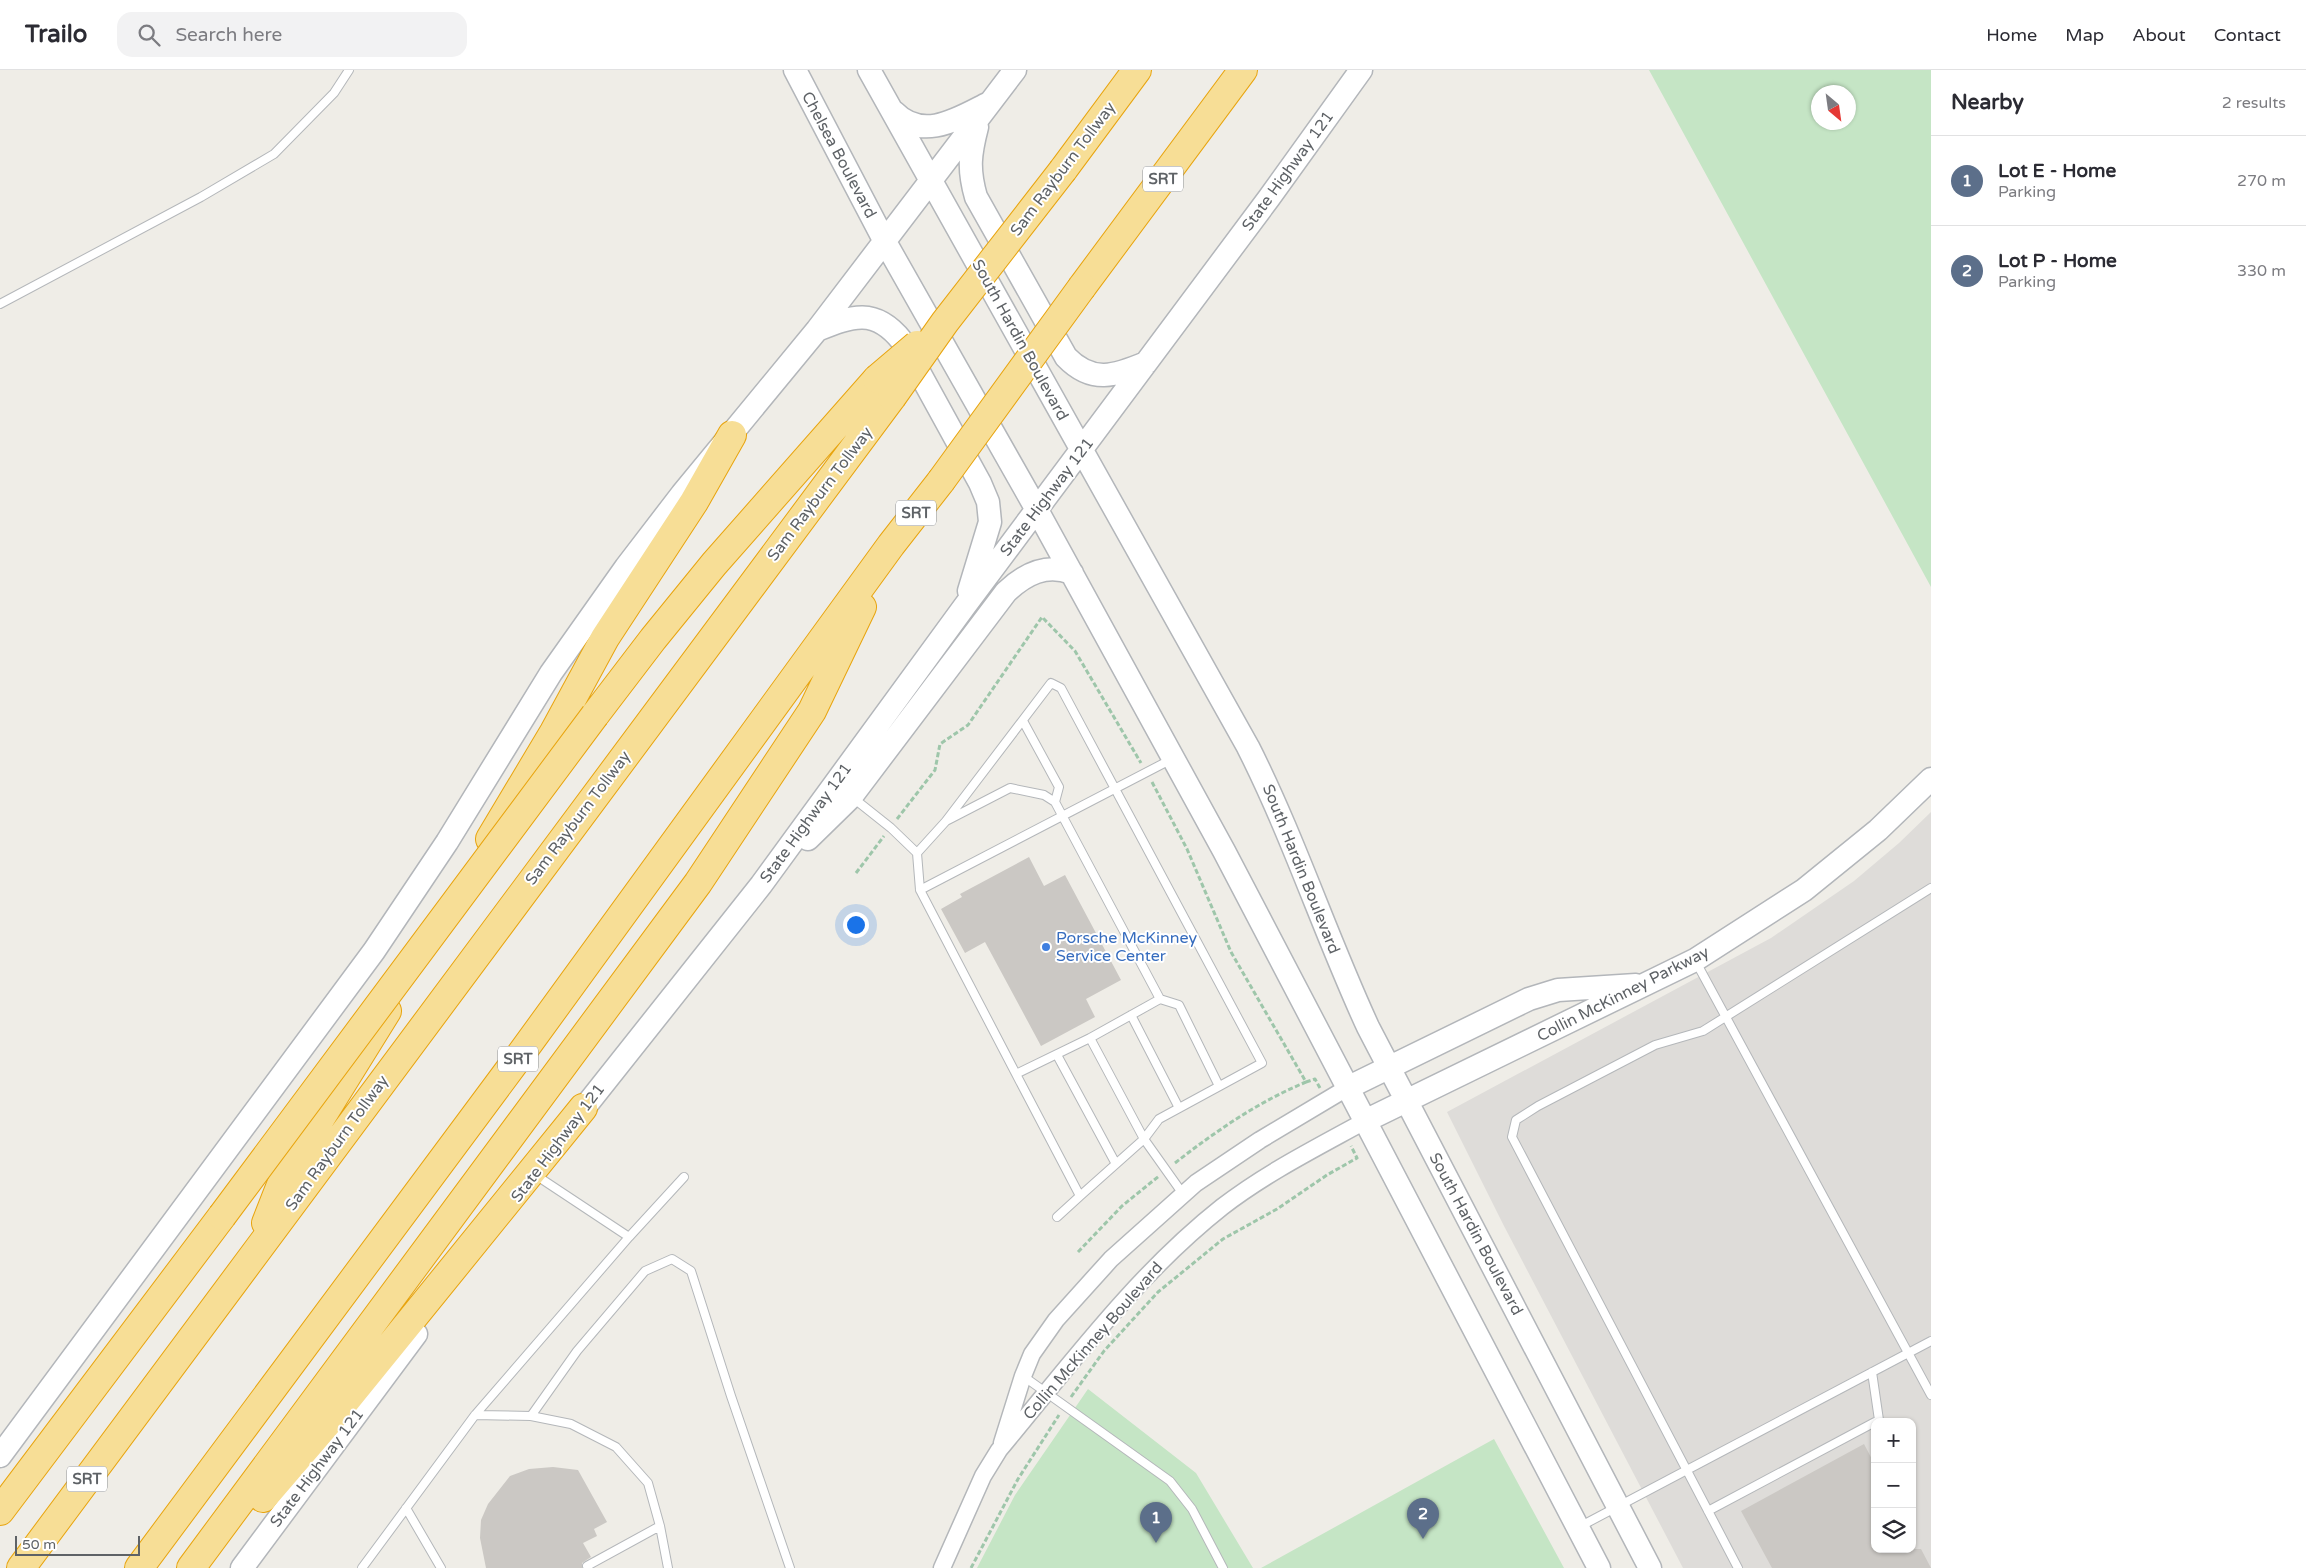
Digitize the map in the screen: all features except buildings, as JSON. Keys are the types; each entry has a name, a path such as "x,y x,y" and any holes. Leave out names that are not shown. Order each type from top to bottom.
{"highway":[{"name":"Sam Rayburn Tollway","path":"21,1568 253,1257 885,388 945,322 1063,170 1137,70"},
{"name":"SRT","path":"139,1568 512,1066 891,545 941,481 1243,70"},
{"path":"0,1511 595,714 714,564 885,388"},
{"path":"253,1257 284,1177 355,1065 554,732 605,638 694,502 732,435"},
{"path":"191,1568 698,883 812,711 891,545"},
{"path":"204,1568 330,1420 584,1108"}],"main road":[{"name":"Chelsea Boulevard","path":"795,70 884,240"},
{"path":"869,70 930,181"},
{"path":"0,1456 374,951 447,842 551,673 643,545 682,494 817,330 1015,70"},
{"name":"State Highway 121","path":"242,1568 584,1108 761,885 964,606 1146,364 1360,70"},
{"path":"890,108 908,124 927,127 950,121 992,101"},
{"path":"978,121 970,152 970,175 976,197 1066,357 1082,370 1102,376 1124,373 1146,364"},
{"name":"South Hardin Boulevard","path":"930,181 1082,450 1268,788 1295,848 1348,984 1389,1068 1650,1568"},
{"path":"884,240 1037,510 1229,859 1364,1121 1599,1568"},
{"path":"817,330 841,320 864,316 877,320 890,328 902,341 980,483 988,502 990,522 964,606"},
{"path":"761,885 851,797 1006,592 1026,576 1043,570 1056,568 1072,573"},
{"name":"Collin McKinney Parkway","path":"1364,1121 1695,960 1804,890 1878,830 1931,779"},
{"path":"1347,1088 1529,999 1558,990 1646,985"}],"street":[{"name":"Collin McKinney Boulevard","path":"999,1450 1032,1354 1085,1287 1131,1240 1183,1194 1260,1140 1347,1088"},
{"name":"Collin McKinney Boulevard","path":"942,1568 983,1476 999,1450 1125,1300 1198,1228 1246,1190 1364,1121"}],"lane":[{"path":"1,301 201,197 274,154 334,93 349,70"},
{"path":"917,853 946,821 1051,683 1061,688 1262,1063 1159,1119 1144,1139 1057,1217"},
{"path":"1022,721 1059,787 1055,802"},
{"path":"920,890 1173,758"},
{"path":"946,821 1010,788 1044,795 1055,802 1160,1000"},
{"path":"851,797 891,828 917,853 920,890 1080,1196"},
{"path":"1738,1568 1512,1137 1516,1120 1538,1106 1655,1045 1703,1031 1931,888"},
{"path":"1695,960 1931,1395"},
{"path":"1016,1074 1057,1055 1160,1000 1178,1005 1219,1086"},
{"path":"1131,1015 1179,1108"},
{"path":"1090,1038 1144,1139 1183,1194"},
{"path":"1057,1055 1116,1164"},
{"path":"534,1174 629,1236"},
{"path":"362,1568 475,1415 629,1236 684,1176"},
{"path":"531,1416 577,1351 645,1271 672,1260 691,1271 731,1396 790,1568"},
{"path":"1578,1528 1931,1341"},
{"path":"1872,1372 1879,1418"},
{"path":"1023,1376 1170,1481 1192,1509 1223,1568"},
{"path":"475,1415 531,1416 571,1424 616,1447 648,1483 660,1526 668,1568"},
{"path":"1708,1511 1871,1424"},
{"path":"406,1508 440,1568"},
{"path":"587,1566 660,1526"}],"path":[{"path":"1078,1252 1122,1206 1205,1140 1272,1097 1306,1082"}],"shaded area":[{"path":"1931,812 1931,1568 1683,1568 1504,1226 1447,1112 1771,938 1854,881 1899,843"}],"green space":[{"path":"1649,70 1931,70 1931,587"},
{"path":"1088,1389 1196,1473 1253,1568 977,1568 1015,1495"},
{"path":"1494,1439 1564,1568 1261,1568"}],"place":[{"name":"Porsche McKinney Service Center","path":"1046,947"},
{"name":"Lot P - Home","path":"1423,1539"},
{"name":"Lot E - Home","path":"1156,1543"}]}
